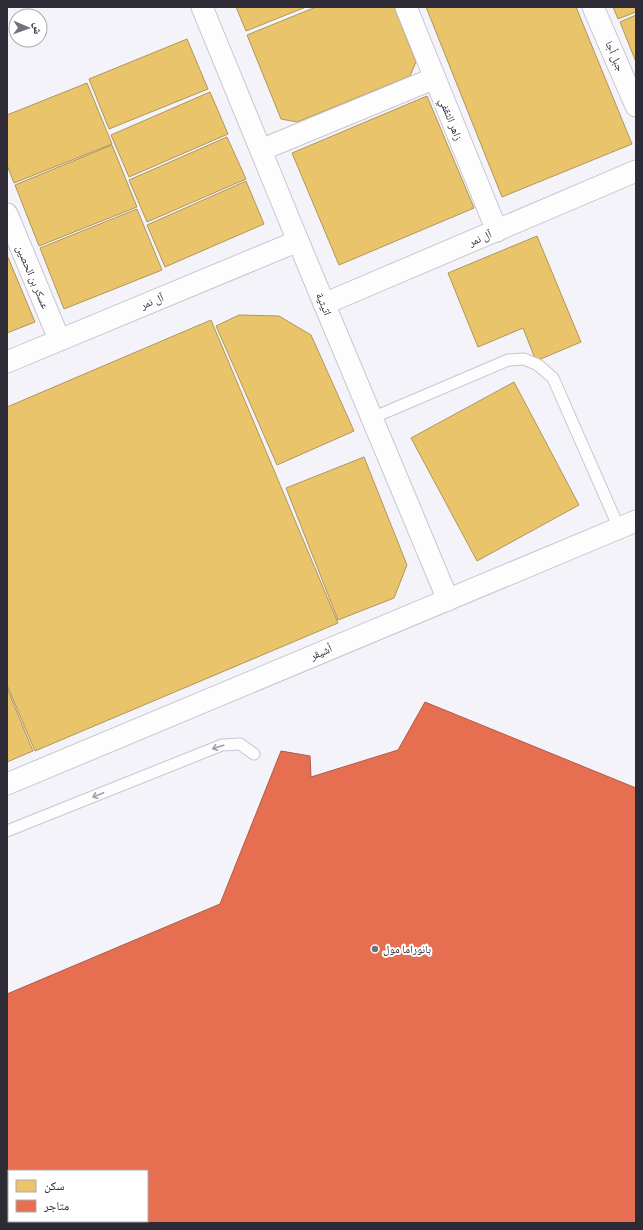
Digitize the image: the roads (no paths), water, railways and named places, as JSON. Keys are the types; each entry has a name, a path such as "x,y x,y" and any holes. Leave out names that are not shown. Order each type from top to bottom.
{"street":[{"name":"اثيثية","path":"202,7 448,600"},
{"name":"زاهر الثقفي","path":"406,7 497,231"},
{"name":"جبل أجا","path":"593,7 636,106"},
{"path":"261,150 435,78"},
{"name":"آل نمر","path":"324,304 636,171"},
{"name":"عسكر بن الحصين","path":"7,214 59,339"},
{"name":"آل نمر","path":"7,362 59,339 298,241"},
{"name":"أشيقر","path":"7,784 628,524"}],"lane":[{"path":"372,418 508,360 524,358 538,365 553,378 628,524"},
{"path":"7,831 222,745 240,744 254,754"}],"place":[{"name":"بانوراما مول","path":"375,949"}]}
